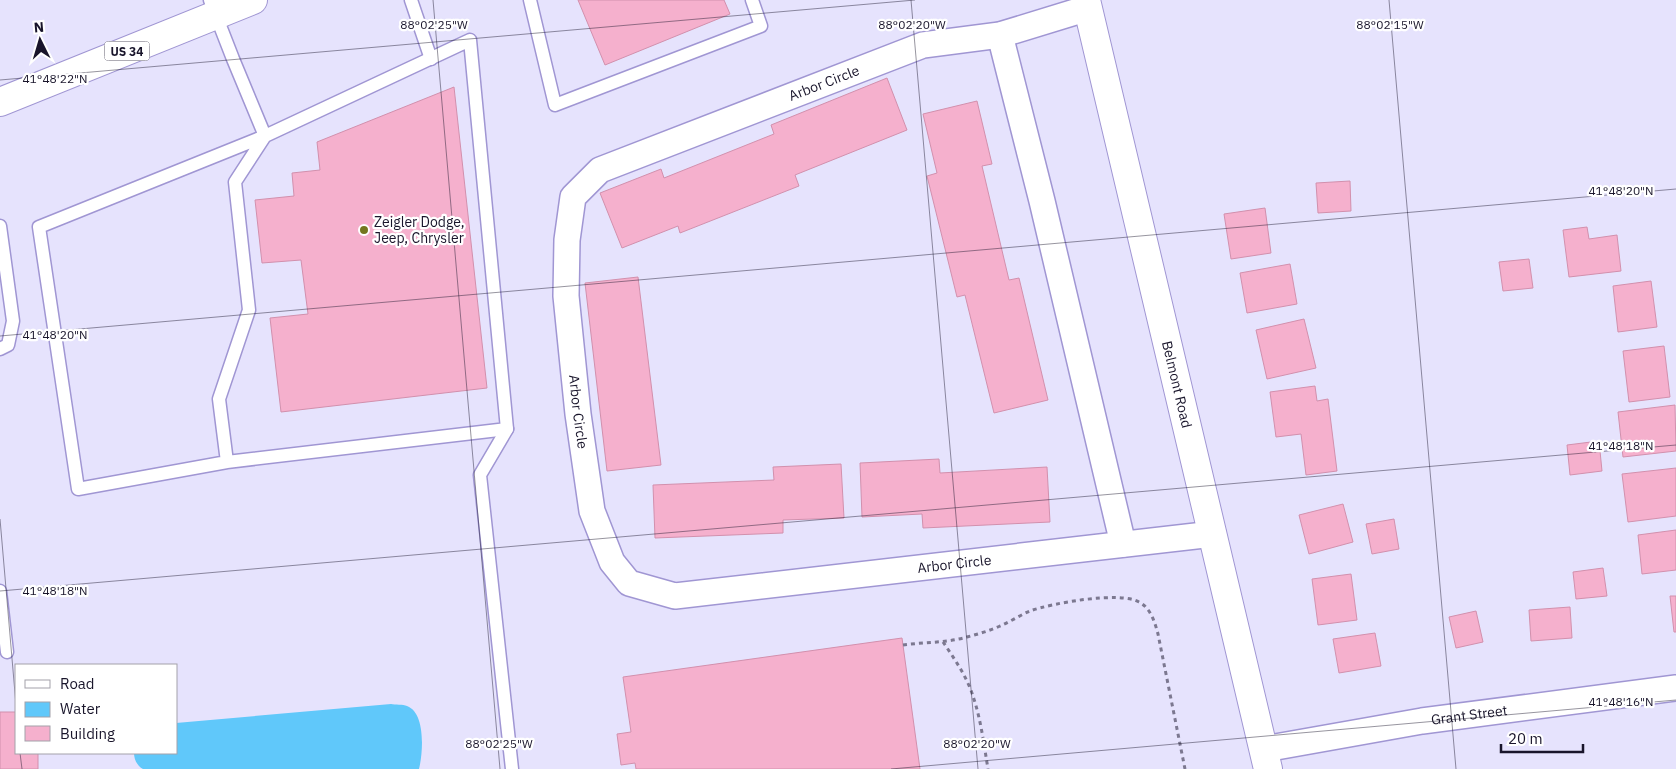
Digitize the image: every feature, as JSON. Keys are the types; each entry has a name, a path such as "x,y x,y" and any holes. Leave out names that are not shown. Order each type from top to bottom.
{"main road":[{"name":"US 34","path":"0,102 213,7 253,0"},
{"name":"Belmont Road","path":"1087,4 1266,759"}],"street":[{"name":"Arbor Circle","path":"1087,4 1000,34 923,45 600,170 573,198 567,240 566,296 578,414 592,511 612,562 629,583 675,596 1213,534"},
{"path":"1000,34 1042,201 1123,544"},
{"name":"Grant Street","path":"1266,759 1422,721 1676,688"}],"lane":[{"path":"410,0 431,59"},
{"path":"530,0 556,105 761,26 752,0"},
{"path":"213,7 265,136"},
{"path":"507,429 226,462 78,489 39,227 265,136 470,40 507,429 480,475 512,769"},
{"path":"226,462 219,399 249,310 235,182 265,136"},
{"path":"0,226 13,322 8,345 0,349"},
{"path":"0,591 7,652"}],"path":[{"path":"903,645 966,638 1000,626 1030,611 1057,604 1096,598 1122,598 1140,602 1152,615 1158,634 1185,769"},
{"path":"943,642 973,694 988,769"}],"water":[{"path":"391,704 403,705 413,710 420,725 422,744 419,769 141,768 134,754 178,754 178,723"}],"building":[{"path":"578,0 724,0 730,14 605,65"},
{"path":"887,78 907,130 795,175 799,186 680,233 678,226 622,248 600,193 661,169 664,178 774,134 771,125"},
{"name":"Zeigler Dodge, Jeep, Chrysler","path":"454,87 487,388 281,412 270,318 308,314 301,260 262,263 255,200 294,196 292,173 320,170 317,142"},
{"path":"977,101 992,164 982,166 1009,280 1019,278 1048,400 994,413 965,295 957,297 927,176 937,173 923,114"},
{"path":"1350,181 1351,211 1318,213 1316,183"},
{"path":"1265,208 1271,253 1231,259 1224,214"},
{"path":"1587,227 1589,239 1617,235 1621,271 1569,277 1563,230"},
{"path":"1529,259 1533,288 1503,291 1499,262"},
{"path":"1290,264 1297,304 1247,313 1240,273"},
{"path":"638,277 661,465 607,471 585,283"},
{"path":"1651,281 1657,327 1618,332 1613,286"},
{"path":"1304,319 1316,368 1267,379 1256,330"},
{"path":"1664,346 1670,397 1629,402 1623,351"},
{"path":"1315,386 1317,401 1328,399 1337,471 1306,475 1301,434 1276,437 1270,392"},
{"path":"1675,405 1676,451 1623,457 1618,412"},
{"path":"1599,441 1602,471 1570,475 1567,445"},
{"path":"939,459 940,473 1047,467 1050,522 923,528 922,514 862,517 860,463"},
{"path":"841,464 844,518 783,520 783,533 655,538 653,485 774,480 773,467"},
{"path":"1676,468 1676,516 1628,522 1622,474"},
{"path":"1343,504 1353,542 1309,554 1299,515"},
{"path":"1394,519 1399,549 1372,554 1366,524"},
{"path":"1676,530 1676,570 1642,574 1638,535"},
{"path":"1603,568 1607,596 1576,599 1573,572"},
{"path":"1351,574 1357,620 1318,625 1312,579"},
{"path":"1670,596 1676,596 1676,632 1674,632"},
{"path":"1570,607 1572,638 1531,641 1529,610"},
{"path":"1476,611 1483,642 1456,648 1449,617"},
{"path":"1375,633 1381,666 1339,673 1333,639"},
{"path":"902,638 920,769 636,769 635,763 621,765 617,734 631,732 623,677"},
{"path":"0,712 15,712 15,754 38,754 38,769 0,769"}],"place":[{"name":"Zeigler Dodge, Jeep, Chrysler","path":"364,230"}]}
